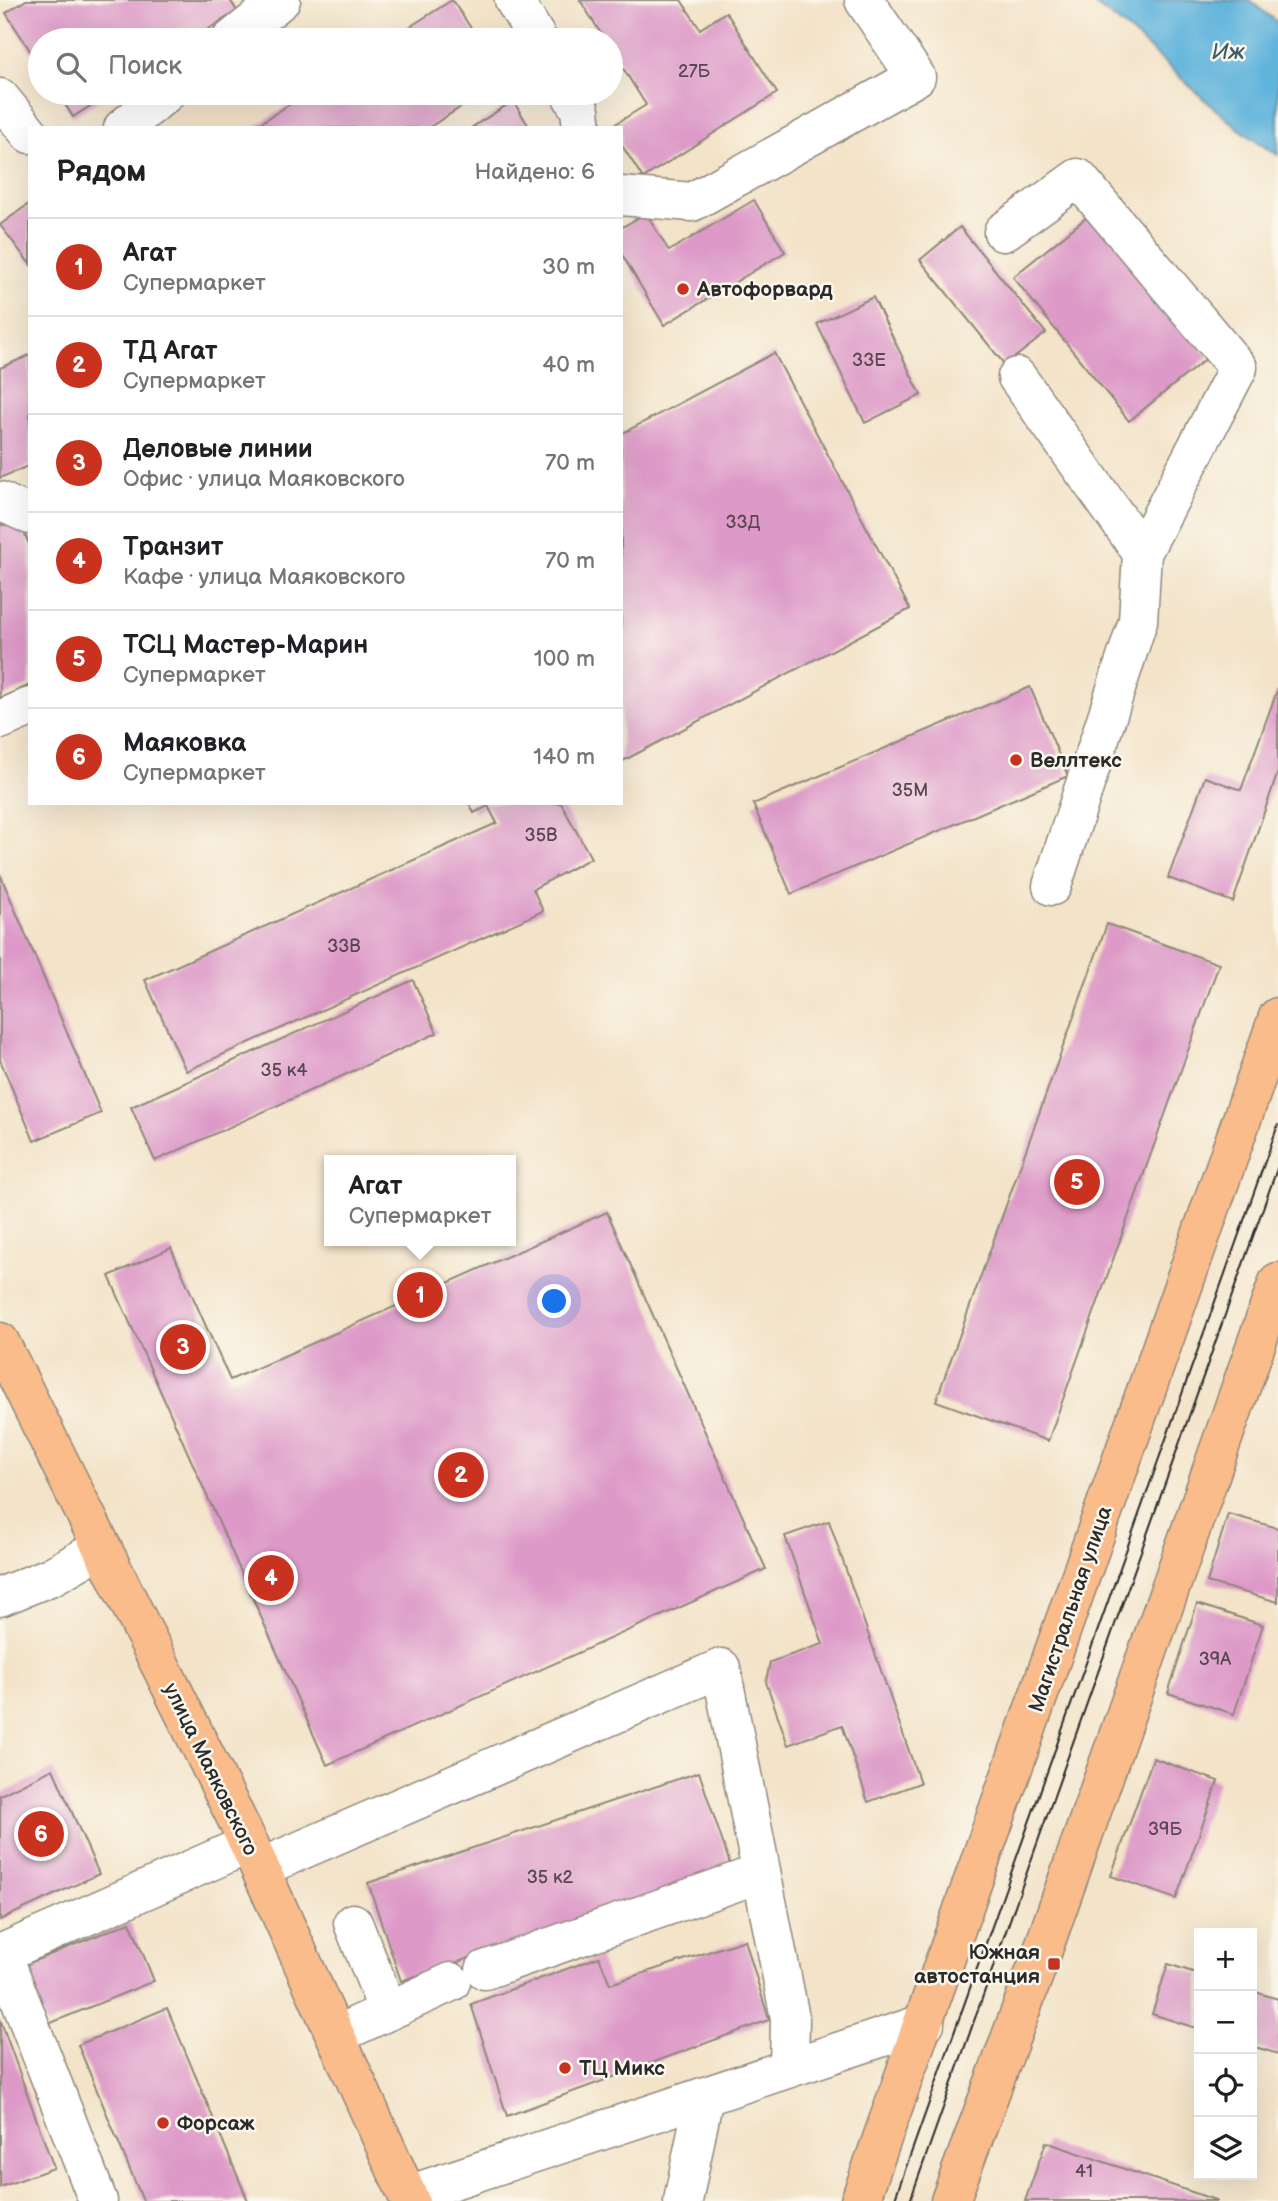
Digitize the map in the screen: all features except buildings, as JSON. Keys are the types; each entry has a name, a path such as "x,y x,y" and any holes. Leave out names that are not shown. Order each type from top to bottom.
{"main road":[{"name":"Магистральная улица","path":"860,2201 1278,1017"},
{"path":"950,2201 1039,1961 1278,1282"},
{"name":"улица Маяковского","path":"0,1342 255,1856 409,2198"}],"lane":[{"path":"246,28 281,0"},
{"path":"514,0 531,28"},
{"path":"623,196 692,202 916,77 864,0"},
{"path":"0,98 28,132"},
{"path":"125,126 151,105"},
{"path":"577,105 582,126"},
{"path":"1003,232 1078,178 1238,368 1143,553 1138,621 1052,886"},
{"path":"1017,377 1143,553"},
{"path":"0,501 28,514"},
{"path":"0,720 28,708"},
{"path":"0,1597 52,1576 101,1548"},
{"path":"98,2201 1,1954 255,1856 721,1668 790,2018 789,2068"},
{"path":"335,2035 468,1976 761,1873"},
{"path":"353,1923 388,2011"},
{"path":"409,2198 481,2187 704,2097 925,2023"},
{"path":"683,2201 704,2097"}],"water":[{"name":"Иж","path":"1088,0 1249,0 1278,23 1278,155 1228,120 1137,37"}],"tram line":[{"path":"894,2201 1278,1125"},
{"path":"910,2201 1278,1166"}],"place":[{"name":"Автофорвард","path":"683,289"},
{"name":"Веллтекс","path":"1016,760"},
{"name":"ТСЦ Мастер-Марин","path":"1077,1182"},
{"name":"Агат","path":"420,1295"},
{"name":"Деловые линии","path":"183,1347"},
{"name":"ТД Агат","path":"461,1475"},
{"name":"Транзит","path":"271,1578"},
{"name":"Маяковка","path":"41,1834"},
{"name":"Южная автостанция","path":"1054,1964"},
{"name":"ТЦ Микс","path":"565,2068"},
{"name":"Форсаж","path":"163,2123"}]}
